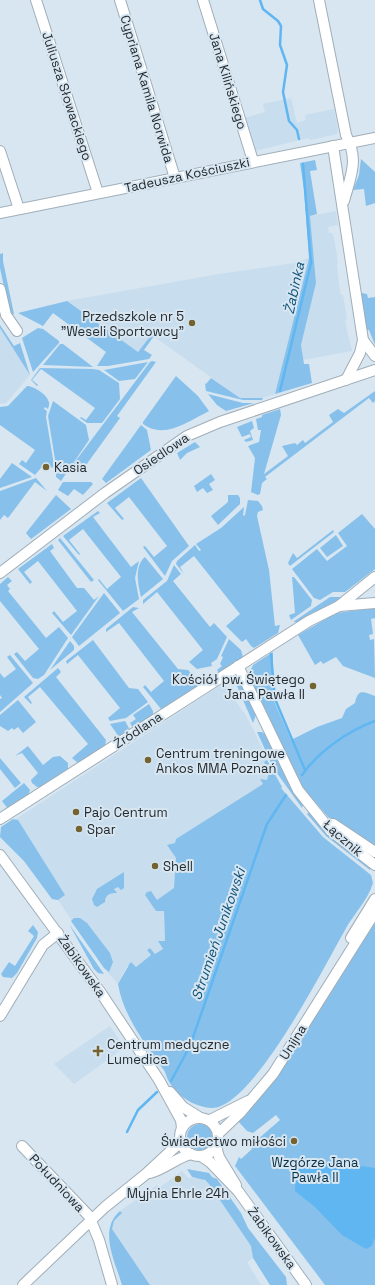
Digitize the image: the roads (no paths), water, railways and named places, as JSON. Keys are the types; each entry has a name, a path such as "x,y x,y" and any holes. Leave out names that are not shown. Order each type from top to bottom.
{"street":[{"name":"Juliusza Słowackiego","path":"36,0 98,193"},
{"name":"Cypriana Kamila Norwida","path":"120,0 175,178"},
{"name":"Jana Kilińskiego","path":"203,0 253,161"},
{"path":"319,0 346,135 350,142 354,164 344,205"},
{"name":"Tadeusza Kościuszki","path":"0,213 253,161 375,138"},
{"path":"333,146 344,205 363,340 360,353 346,380"},
{"path":"0,151 19,209"},
{"path":"0,289 6,315 17,330"},
{"path":"363,340 375,356"},
{"name":"Osiedlowa","path":"0,573 185,437 209,426 375,370"},
{"name":"Źródlana","path":"0,819 309,621 339,606 375,577"},
{"name":"Źródlana","path":"339,606 375,603"},
{"name":"Łącznik","path":"238,666 298,790 331,831 375,865"},
{"name":"Łącznik","path":"314,810 346,834 375,852"},
{"name":"Żabikowska","path":"0,856 101,993 159,1080 181,1120 182,1128"},
{"name":"Unijna","path":"330,982 340,958 375,899"},
{"name":"Unijna","path":"218,1134 273,1074 375,912"},
{"path":"0,1016 43,945 58,933"},
{"name":"Żabikowska","path":"159,1080 183,1107 199,1117"},
{"name":"Unijna","path":"210,1120 251,1099"},
{"path":"23,1285 116,1197 146,1174 175,1147 180,1140 182,1128 190,1120 199,1117 210,1120 217,1128 218,1134 216,1146 210,1153 174,1160 158,1170 146,1174"},
{"path":"180,1140 182,1146 196,1155"},
{"name":"Południowa","path":"22,1146 83,1208 99,1240 112,1285"},
{"name":"Żabikowska","path":"216,1146 219,1157 234,1180 238,1191"},
{"name":"Żabikowska","path":"196,1155 210,1162 238,1191 306,1285"}],"waterway":[{"name":"Żabinka","path":"260,0 263,9 278,21 281,26 280,45 287,65 283,92 289,121 297,130 299,139"},
{"name":"Żabinka","path":"280,391 311,263 303,164"},
{"name":"Żabinka","path":"271,654 275,699 305,770"},
{"name":"Strumień Junikowski","path":"302,775 325,750 355,730 375,721"},
{"name":"Strumień Junikowski","path":"171,1081 190,1046 267,824 286,795"},
{"name":"Strumień Junikowski","path":"127,1132 138,1110 157,1092"}],"place":[{"name":"Przedszkole nr 5 \"Weseli Sportowcy\"","path":"192,323"},
{"name":"Kasia","path":"46,467"},
{"name":"Kościół pw. Świętego Jana Pawła II","path":"313,686"},
{"name":"Centrum treningowe Ankos MMA Poznań","path":"148,760"},
{"name":"Pajo Centrum","path":"76,812"},
{"name":"Spar","path":"79,829"},
{"name":"Shell","path":"155,866"},
{"name":"Centrum medyczne Lumedica","path":"98,1051"},
{"name":"Świadectwo miłości","path":"294,1141"},
{"name":"Myjnia Ehrle 24h","path":"178,1179"}],"park label":[{"name":"Wzgórze Jana Pawła II","path":"315,1170"}]}
